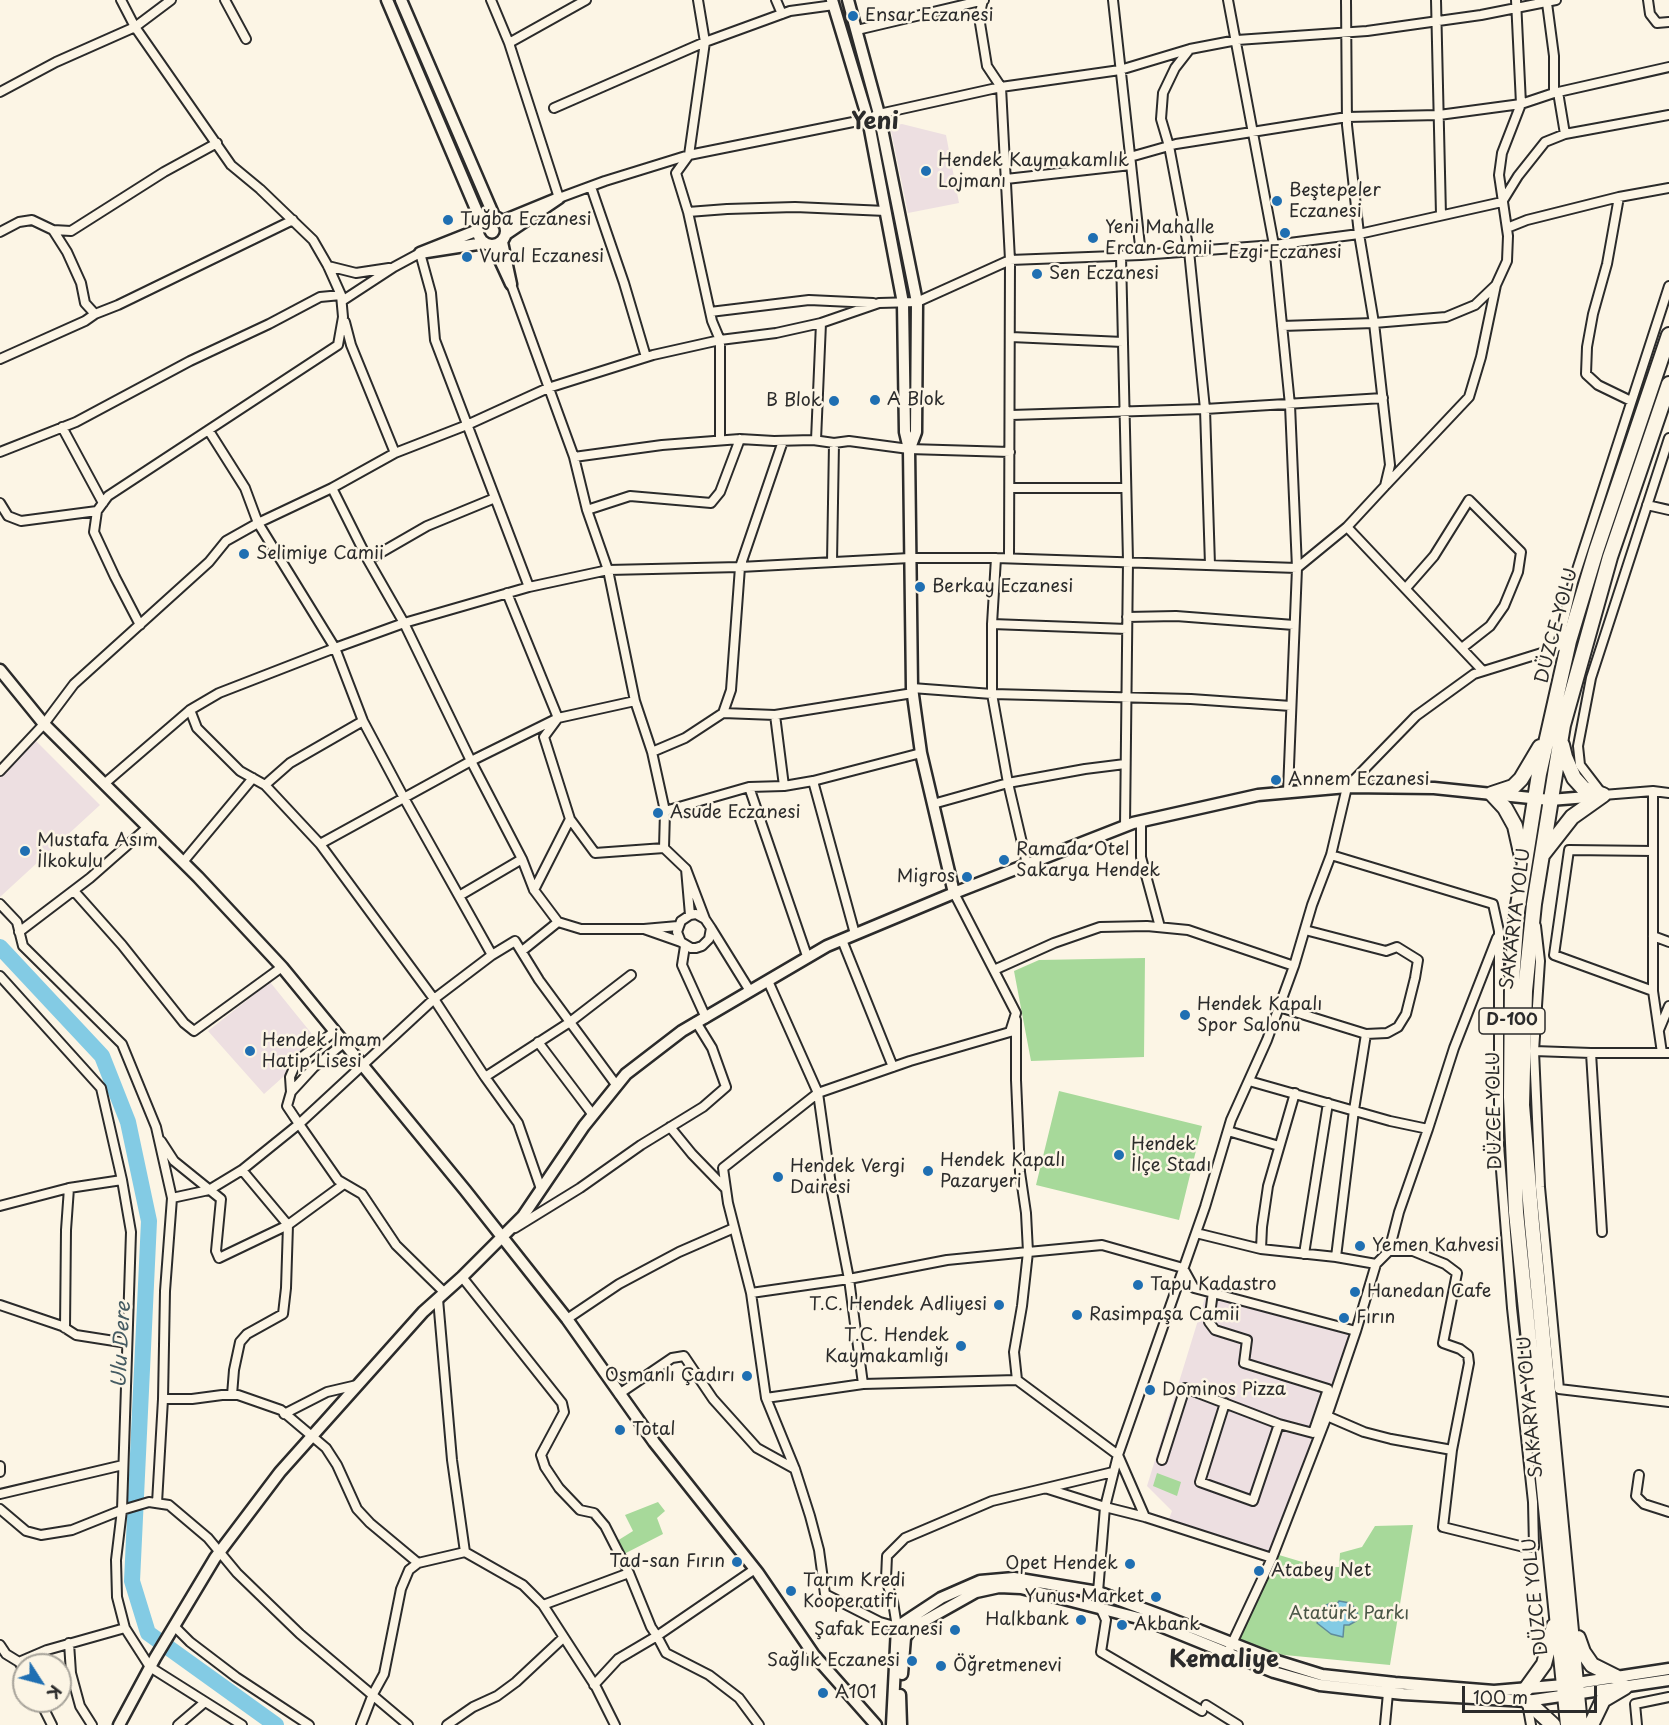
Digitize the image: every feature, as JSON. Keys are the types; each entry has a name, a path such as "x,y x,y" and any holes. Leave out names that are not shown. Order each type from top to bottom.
{"highway":[{"name":"DÜZCE YOLU","path":"1568,1725 1571,1689 1516,1212 1511,1097 1512,981 1517,912 1535,798 1555,734 1564,643 1669,335"},
{"name":"SAKARYA YOLU","path":"1563,1613 1549,1414 1522,1105 1525,991 1534,904 1550,800 1555,734 1610,557 1669,384"},
{"path":"1524,865 1515,826 1505,808 1492,794 1513,787 1555,734"},
{"path":"1555,734 1574,778 1584,789 1603,795"},
{"path":"1541,856 1572,817 1603,795"},
{"path":"1563,1613 1592,1665 1621,1682 1603,1700 1591,1725"},
{"path":"1553,1725 1526,1695 1544,1664 1563,1613"},
{"name":"D-100","path":"1571,1689 1580,1725"}],"main road":[{"path":"387,0 479,226 480,239 496,241"},
{"path":"401,0 498,218 505,224 496,241 511,284"},
{"path":"848,0 879,114 916,302 916,432 909,448"},
{"path":"833,2 868,119 903,303 905,432 909,448 913,691 921,753 954,893"},
{"path":"420,253 498,218 559,198"},
{"path":"420,253 496,241 559,198"},
{"path":"0,670 44,724 183,862 282,967 567,1319 654,1442 755,1569 814,1655 876,1725"},
{"path":"119,1725 153,1662 220,1551 280,1472 423,1312 523,1216 593,1115 626,1074 682,1031 807,956 855,934 1027,864 1141,821 1258,795 1347,787 1434,788 1550,800 1603,795"},
{"path":"892,1725 897,1627 941,1598 980,1581 1014,1578 1098,1592 1230,1648 1274,1672 1320,1684 1388,1692 1526,1695 1621,1682 1669,1680"},
{"path":"901,1725 900,1695 905,1638 912,1628 976,1592 999,1587 1021,1588 1100,1607 1322,1675 1526,1695"},
{"path":"1621,1682 1669,1669"}],"street":[{"path":"121,0 135,27 231,165 313,240 328,266 341,298 351,345 395,453"},
{"path":"0,92 56,62 135,27 171,0"},
{"path":"225,0 246,39"},
{"path":"491,0 509,43 559,198 689,155 868,119 879,114 1001,87 1119,70 1190,49 1237,40 1347,32 1436,21 1517,4 1546,3 1556,0"},
{"path":"509,43 586,0"},
{"path":"698,0 705,42 689,155 676,173 688,212 710,312 720,340 720,440"},
{"path":"776,0 782,14"},
{"path":"857,30 984,0 979,17 987,66 1001,87 1010,260 1009,558"},
{"path":"1113,0 1119,70 1142,255"},
{"path":"1228,0 1274,244 1290,405 1297,568 1288,791"},
{"path":"1346,0 1347,117 1359,234 1374,324 1390,465 1385,486"},
{"path":"1436,0 1441,216"},
{"path":"1648,0 1650,14 1657,23 1669,22"},
{"path":"554,108 705,42 782,14 833,2"},
{"path":"1546,3 1554,57 1556,92 1566,134"},
{"path":"104,784 190,710 219,693 404,623 529,587 608,570 740,567 910,558 1128,561 1297,568 1347,527 1468,397 1481,357 1496,285 1507,261 1507,228 1499,175 1502,153 1521,104 1517,4"},
{"path":"1190,49 1175,68 1162,93 1161,119 1169,146 1189,251 1205,409 1210,565"},
{"path":"1006,179 1131,161 1169,146 1347,117 1439,115 1521,104 1556,92 1669,67"},
{"path":"710,312 810,300 916,302 1010,260 1142,255 1359,234 1502,202 1518,176 1545,142 1566,134 1669,115"},
{"path":"0,232 19,222 32,220 53,230 71,231 164,172 217,143"},
{"path":"591,187 624,283 646,357"},
{"path":"1507,228 1527,220 1619,197 1669,188"},
{"path":"1619,197 1607,264 1593,314 1587,347 1586,374 1598,386 1631,401"},
{"path":"688,212 795,207 886,211"},
{"path":"0,359 85,321 95,314 293,220"},
{"path":"53,230 67,252 81,284 86,303 95,314"},
{"path":"0,452 62,427 320,297 341,298 420,253 431,293 435,340 529,587"},
{"path":"1121,256 1128,561 1125,826"},
{"path":"328,266 356,273 394,267"},
{"path":"511,284 574,457 587,510 608,570 635,701 652,753 664,811 664,848 686,869 705,919 750,991"},
{"path":"1282,326 1374,324 1446,318 1475,305 1496,285"},
{"path":"1238,1725 1101,1652 1106,1620 1100,1607 1098,1592 1105,1507 1118,1455 1196,1233 1228,1131 1294,966 1331,855 1347,787 1416,716 1473,674 1548,651 1564,643 1573,582 1669,286"},
{"path":"0,771 44,724 74,684 209,562 226,541 258,523 332,488 395,453 467,425 548,388 646,357 720,340 776,333 821,323 879,303"},
{"path":"140,625 94,532 97,511 108,496 125,484 338,345 344,317"},
{"path":"816,440 821,323"},
{"path":"1011,337 1123,342"},
{"path":"1011,415 1205,409 1383,398"},
{"path":"62,427 103,503"},
{"path":"209,431 245,488 258,523 335,648 363,721 492,955"},
{"path":"1669,438 1591,678 1578,746 1580,765 1603,795 1653,791 1669,793"},
{"path":"574,457 662,445 740,439 816,440 834,443 849,441 909,448 1010,452"},
{"path":"587,510 630,496 711,503 720,492 740,439"},
{"path":"723,713 731,690 740,567 783,441"},
{"path":"832,562 834,443"},
{"path":"332,488 368,560 404,623 522,859 534,890 558,922 581,928 644,929 678,926"},
{"path":"1010,488 1126,488"},
{"path":"368,560 428,526 495,498"},
{"path":"1406,588 1434,556 1468,500 1521,552 1518,572 1504,606 1490,626 1462,648"},
{"path":"0,503 8,516 21,521 97,511"},
{"path":"1647,504 1669,510"},
{"path":"1347,527 1484,671"},
{"path":"996,558 992,624 992,694 1008,783 1027,864"},
{"path":"507,593 558,718"},
{"path":"1127,617 1176,616 1294,625"},
{"path":"992,624 1127,629"},
{"path":"652,753 685,738 723,713 775,715 913,691 1191,699 1292,706"},
{"path":"320,844 471,761 558,718 635,701"},
{"path":"190,710 197,728 240,771 265,785 320,844 434,999 518,1123 541,1189"},
{"path":"775,715 784,786"},
{"path":"558,718 544,737 570,819 595,854 664,848"},
{"path":"265,785 290,763 363,721"},
{"path":"664,811 749,787 784,786 813,781 921,753"},
{"path":"933,804 1008,783 1125,764"},
{"path":"183,862 253,778"},
{"path":"813,781 855,934"},
{"path":"749,787 807,956"},
{"path":"1534,1051 1665,1053 1653,991 1653,791"},
{"path":"534,890 570,819"},
{"path":"1141,821 1141,857 1160,927"},
{"path":"19,932 74,891 148,827"},
{"path":"1653,851 1569,850 1554,955 1653,991"},
{"path":"1331,855 1493,904 1499,931 1499,1145 1512,1308 1533,1502 1534,1547 1524,1547 1443,1527 1452,1450 1469,1363 1468,1355 1460,1348 1443,1343 1457,1273 1445,1264 1413,1251 1389,1251"},
{"path":"459,896 522,859"},
{"path":"686,869 690,915"},
{"path":"74,891 122,945 184,1023 194,1031 282,967"},
{"path":"954,893 1016,1013 1019,1161 1026,1213 1028,1252 1014,1352 1017,1380"},
{"path":"0,904 17,922 23,946 122,1044 156,1127 172,1198 165,1291 163,1399 153,1503"},
{"path":"1534,904 1540,961 1534,1051 1540,1186 1560,1389 1669,1402"},
{"path":"501,1237 703,1107 726,1087 682,965 683,944 678,937 678,926 685,917 701,916 705,919"},
{"path":"522,951 558,922"},
{"path":"994,970 1054,943 1100,927 1160,927 1188,930 1294,966"},
{"path":"644,929 691,948 702,946 709,939 711,928"},
{"path":"1279,1007 1366,1034 1387,1033 1398,1027 1406,1014 1416,978 1418,960 1397,947 1386,951 1305,930"},
{"path":"1230,1648 1272,1558 1328,1416 1376,1264 1389,1251 1399,1212 1454,1048 1499,931"},
{"path":"1653,936 1669,942"},
{"path":"842,940 893,1067"},
{"path":"172,1198 209,1190 242,1170 299,1124 434,999 492,955 515,941 539,980 617,1086"},
{"path":"485,1077 570,1022 631,975"},
{"path":"0,977 101,1088 122,1180 131,1232 123,1465 126,1508 116,1560 117,1598 125,1628 153,1662 205,1702 242,1725"},
{"path":"768,981 818,1093 832,1192 849,1280 863,1384"},
{"path":"1659,1031 1669,1006"},
{"path":"912,1628 880,1622 825,1594 819,1550 795,1469 766,1398 751,1293 734,1228 723,1168 818,1093 893,1067 1010,1032 1016,1013"},
{"path":"334,1031 297,1061 290,1077 291,1092 287,1106 338,1180 362,1194 396,1245 441,1296 451,1449 465,1552"},
{"path":"1336,1257 1366,1034"},
{"path":"538,1042 593,1115"},
{"path":"291,1092 314,1067 344,1043"},
{"path":"1591,1053 1602,1232"},
{"path":"1249,1080 1428,1129"},
{"path":"1261,1249 1268,1186 1295,1093"},
{"path":"1304,1254 1328,1103"},
{"path":"670,1127 726,1189"},
{"path":"1228,1131 1279,1146"},
{"path":"158,1138 174,1161 221,1199 216,1251 219,1258 288,1225 344,1184"},
{"path":"232,1395 240,1342 247,1334 283,1314 286,1288 288,1225 242,1170"},
{"path":"0,1206 69,1188 122,1180"},
{"path":"65,1328 69,1188"},
{"path":"567,1319 619,1284 679,1252 734,1228"},
{"path":"1196,1233 1261,1249 1376,1264"},
{"path":"751,1293 849,1280 947,1260 1102,1245 1183,1268 1194,1288 1356,1331"},
{"path":"462,1277 562,1403 564,1412 541,1455 545,1467 559,1488 580,1510 594,1512 605,1526 629,1573 651,1627 666,1653 710,1675 739,1698 759,1725"},
{"path":"1162,1460 1185,1388 1279,1424 1313,1433 1328,1389 1244,1363 1247,1340 1215,1330 1209,1322 1213,1292"},
{"path":"0,1305 65,1328 76,1335 127,1343"},
{"path":"619,1394 672,1358 684,1356 713,1399 757,1448 795,1469"},
{"path":"766,1398 863,1384 1017,1380 1118,1455 1145,1517"},
{"path":"285,1414 327,1392 357,1385"},
{"path":"163,1399 232,1395 280,1410 326,1448 337,1465 357,1509 370,1523 418,1563"},
{"path":"1225,1403 1200,1482 1253,1501 1279,1424"},
{"path":"1328,1416 1364,1432 1382,1437 1452,1450"},
{"path":"0,1494 123,1465"},
{"path":"0,1467 0,1472"},
{"path":"897,1627 886,1579 886,1556 905,1538 992,1501 1113,1472"},
{"path":"1639,1475 1636,1496 1644,1504 1669,1512"},
{"path":"1046,1488 1272,1558"},
{"path":"0,1509 26,1531 41,1535 72,1530 126,1508 153,1503 169,1505 184,1516 220,1551 237,1573 300,1634 408,1725"},
{"path":"361,1725 373,1694 384,1674 401,1588 409,1570 418,1563 465,1552 523,1585 543,1605 594,1685 615,1725"},
{"path":"594,1685 618,1659 755,1569"},
{"path":"543,1605 629,1573"},
{"path":"43,1653 69,1643 125,1628"},
{"path":"173,1628 236,1677 309,1725"},
{"path":"447,1725 473,1707 497,1696 516,1682 563,1638"},
{"path":"69,1643 71,1673 80,1706 92,1725"},
{"path":"0,1645 3,1655"},
{"path":"1385,1725 1388,1692"},
{"path":"1526,1695 1531,1725"},
{"path":"1637,1725 1635,1704 1669,1696"},
{"path":"178,1725 205,1702"}],"shaded area":[{"name":"Hendek Kaymakamlık Lojmanı","path":"902,124 946,135 959,203 908,213 890,126"},
{"name":"Mustafa Asım İlkokulu","path":"36,741 100,805 0,897 0,777"},
{"path":"270,982 320,1044 264,1094 208,1031"},
{"path":"1207,1291 1356,1331 1272,1558 1167,1524 1172,1511 1147,1486"}],"green space":[{"path":"1145,958 1144,1057 1031,1061 1014,971 1039,960"},
{"name":"Hendek İlçe Stadı","path":"1059,1091 1202,1126 1179,1220 1036,1185"},
{"path":"1157,1473 1181,1482 1177,1496 1153,1486"},
{"path":"658,1502 665,1511 657,1518 663,1534 624,1554 617,1541 633,1531 625,1515"},
{"name":"Atatürk Parkı","path":"1413,1525 1390,1665 1274,1654 1239,1641 1279,1555 1319,1567 1339,1567 1340,1553 1362,1547 1375,1526"}],"water":[{"path":"1339,1601 1350,1603 1357,1610 1358,1618 1349,1625 1344,1625 1343,1637 1331,1634 1317,1623 1322,1607 1331,1603 1337,1604"}],"waterway":[{"name":"Ulu Dere","path":"0,947 102,1056 128,1122 149,1221 132,1581 148,1633 276,1725"}],"place":[{"name":"Ensar Eczanesi","path":"853,16"},
{"name":"Hendek Kaymakamlık Lojmanı","path":"926,171"},
{"name":"Beştepeler Eczanesi","path":"1277,201"},
{"name":"Tuğba Eczanesi","path":"448,220"},
{"name":"Ezgi Eczanesi","path":"1285,233"},
{"name":"Yeni Mahalle Ercan Camii","path":"1093,238"},
{"name":"Vural Eczanesi","path":"467,257"},
{"name":"Sen Eczanesi","path":"1037,274"},
{"name":"A Blok","path":"875,400"},
{"name":"B Blok","path":"834,401"},
{"name":"Selimiye Camii","path":"244,554"},
{"name":"Berkay Eczanesi","path":"920,587"},
{"name":"Annem Eczanesi","path":"1276,780"},
{"name":"Asude Eczanesi","path":"658,813"},
{"name":"Mustafa Asım İlkokulu","path":"25,851"},
{"name":"Ramada Otel Sakarya Hendek","path":"1004,860"},
{"name":"Migros","path":"967,877"},
{"name":"Hendek Kapalı Spor Salonu","path":"1185,1015"},
{"name":"Hendek İmam Hatip Lisesi","path":"250,1051"},
{"name":"Hendek İlçe Stadı","path":"1119,1155"},
{"name":"Hendek Kapalı Pazaryeri","path":"928,1171"},
{"name":"Hendek Vergi Dairesi","path":"778,1177"},
{"name":"Yemen Kahvesi","path":"1360,1246"},
{"name":"Tapu Kadastro","path":"1138,1285"},
{"name":"Hanedan Cafe","path":"1355,1292"},
{"name":"T.C. Hendek Adliyesi","path":"999,1305"},
{"name":"Rasimpaşa Camii","path":"1077,1315"},
{"name":"Fırın","path":"1344,1318"},
{"name":"T.C. Hendek Kaymakamlığı","path":"961,1346"},
{"name":"Osmanlı Çadırı","path":"747,1376"},
{"name":"Dominos Pizza","path":"1150,1390"},
{"name":"Total","path":"620,1430"},
{"name":"Tad-san Fırın","path":"737,1562"},
{"name":"Opet Hendek","path":"1130,1564"},
{"name":"Atabey Net","path":"1259,1571"},
{"name":"Tarım Kredi Kooperatifi","path":"791,1591"},
{"name":"Yunus Market","path":"1156,1597"},
{"name":"Halkbank","path":"1081,1620"},
{"name":"Akbank","path":"1122,1625"},
{"name":"Şafak Eczanesi","path":"955,1630"},
{"name":"Sağlık Eczanesi","path":"912,1661"},
{"name":"Öğretmenevi","path":"941,1666"},
{"name":"A101","path":"823,1693"}],"district":[{"name":"Yeni","path":"875,122"},
{"name":"Kemaliye","path":"1224,1660"}]}
